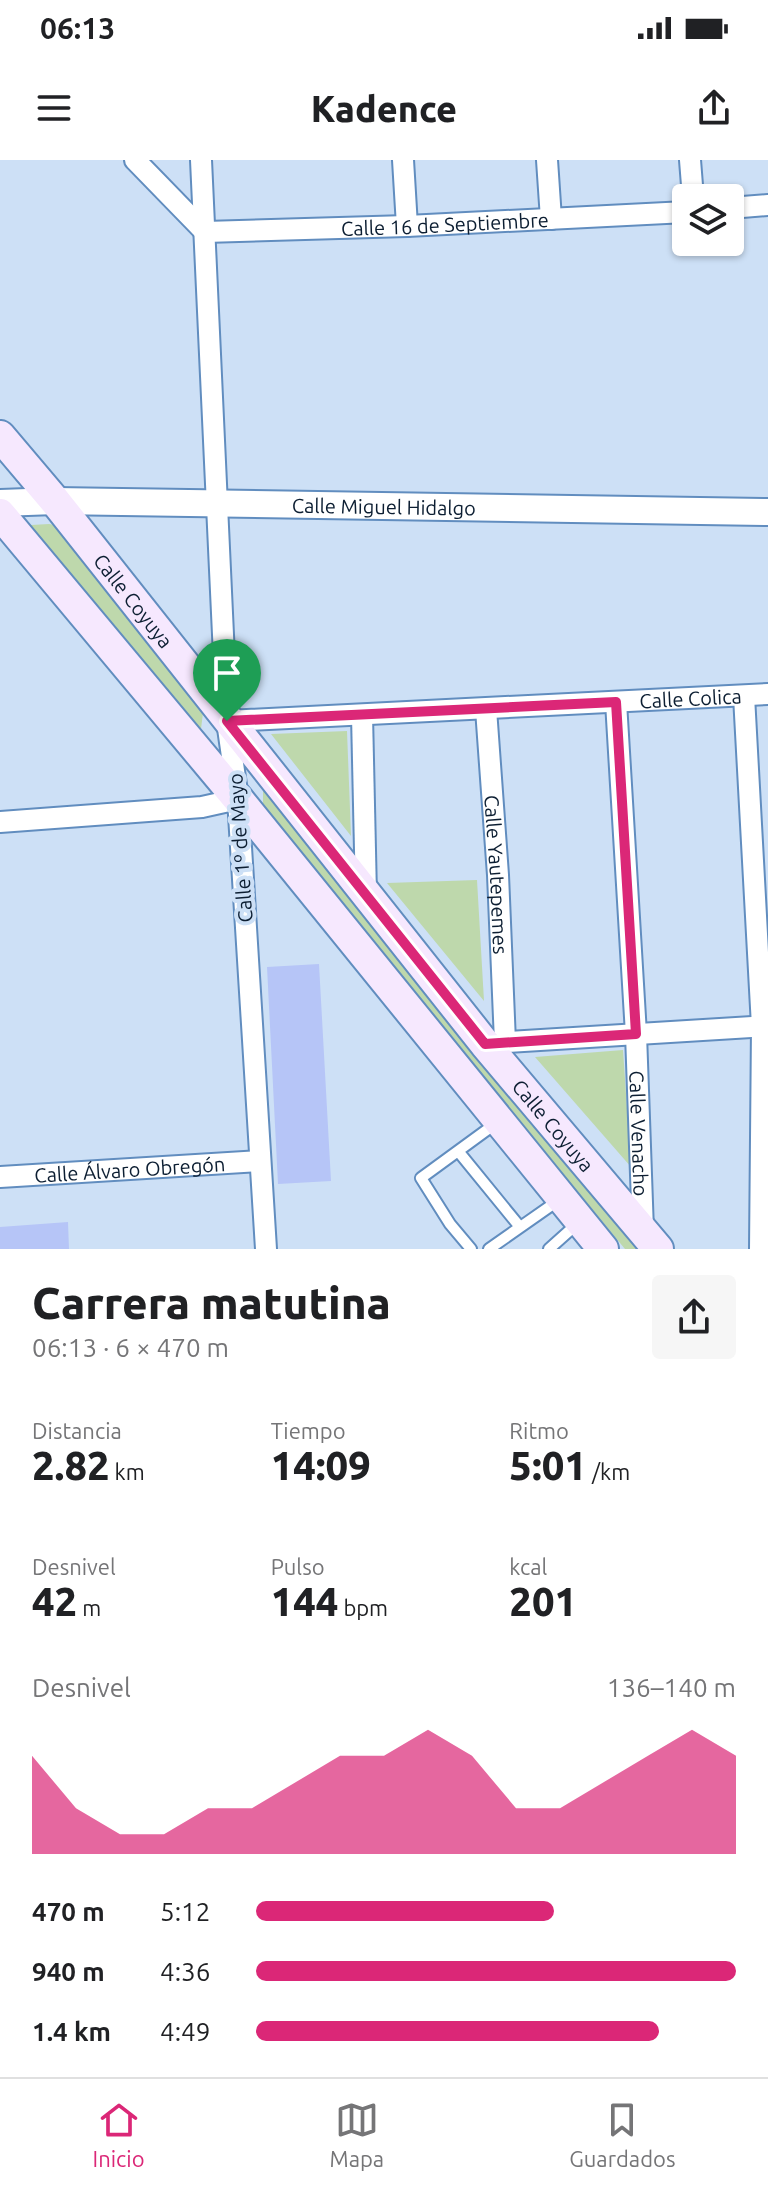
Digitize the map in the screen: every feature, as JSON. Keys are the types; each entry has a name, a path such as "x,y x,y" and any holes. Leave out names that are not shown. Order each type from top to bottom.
{"main road":[{"name":"Calle Coyuya","path":"0,436 55,501 367,896 495,1043 650,1240"},
{"name":"Calle Coyuya","path":"0,514 238,799 603,1249"}],"street":[{"path":"135,160 205,232"},
{"name":"Calle 1º de Mayo","path":"201,160 227,721 238,799 266,1249"},
{"path":"403,160 407,226"},
{"path":"547,160 551,219"},
{"path":"690,160 692,184"},
{"path":"744,207 768,205"},
{"name":"Calle 16 de Septiembre","path":"205,232 672,213"},
{"name":"Calle Miguel Hidalgo","path":"0,503 55,501 768,512"},
{"name":"Calle Colica","path":"227,721 768,694"},
{"path":"744,696 765,1026 760,1249"},
{"name":"Calle Venacho","path":"616,702 650,1240"},
{"name":"Calle Yautepemes","path":"486,709 498,875 495,1043"},
{"path":"362,715 367,896"},
{"path":"0,822 202,807 238,799"},
{"path":"495,1043 765,1026"},
{"name":"Calle Álvaro Obregón","path":"0,1177 260,1161"}],"lane":[{"path":"471,1249 450,1224 421,1178 499,1121"},
{"path":"458,1151 520,1227"},
{"path":"489,1249 520,1227 570,1210"},
{"path":"549,1249 570,1210"}],"green space":[{"path":"31,525 61,526 200,702 203,713 200,737 28,530"},
{"path":"347,731 351,836 271,734"},
{"path":"263,790 271,794 654,1249 625,1249 263,812"},
{"path":"477,880 484,1001 387,883"},
{"path":"623,1050 631,1167 535,1057"}],"building":[{"path":"319,964 331,1181 278,1184 267,967"},
{"path":"68,1222 69,1249 0,1249 0,1227"}],"route":[{"path":"616,702 636,1034 485,1044 227,721 616,702"}]}
